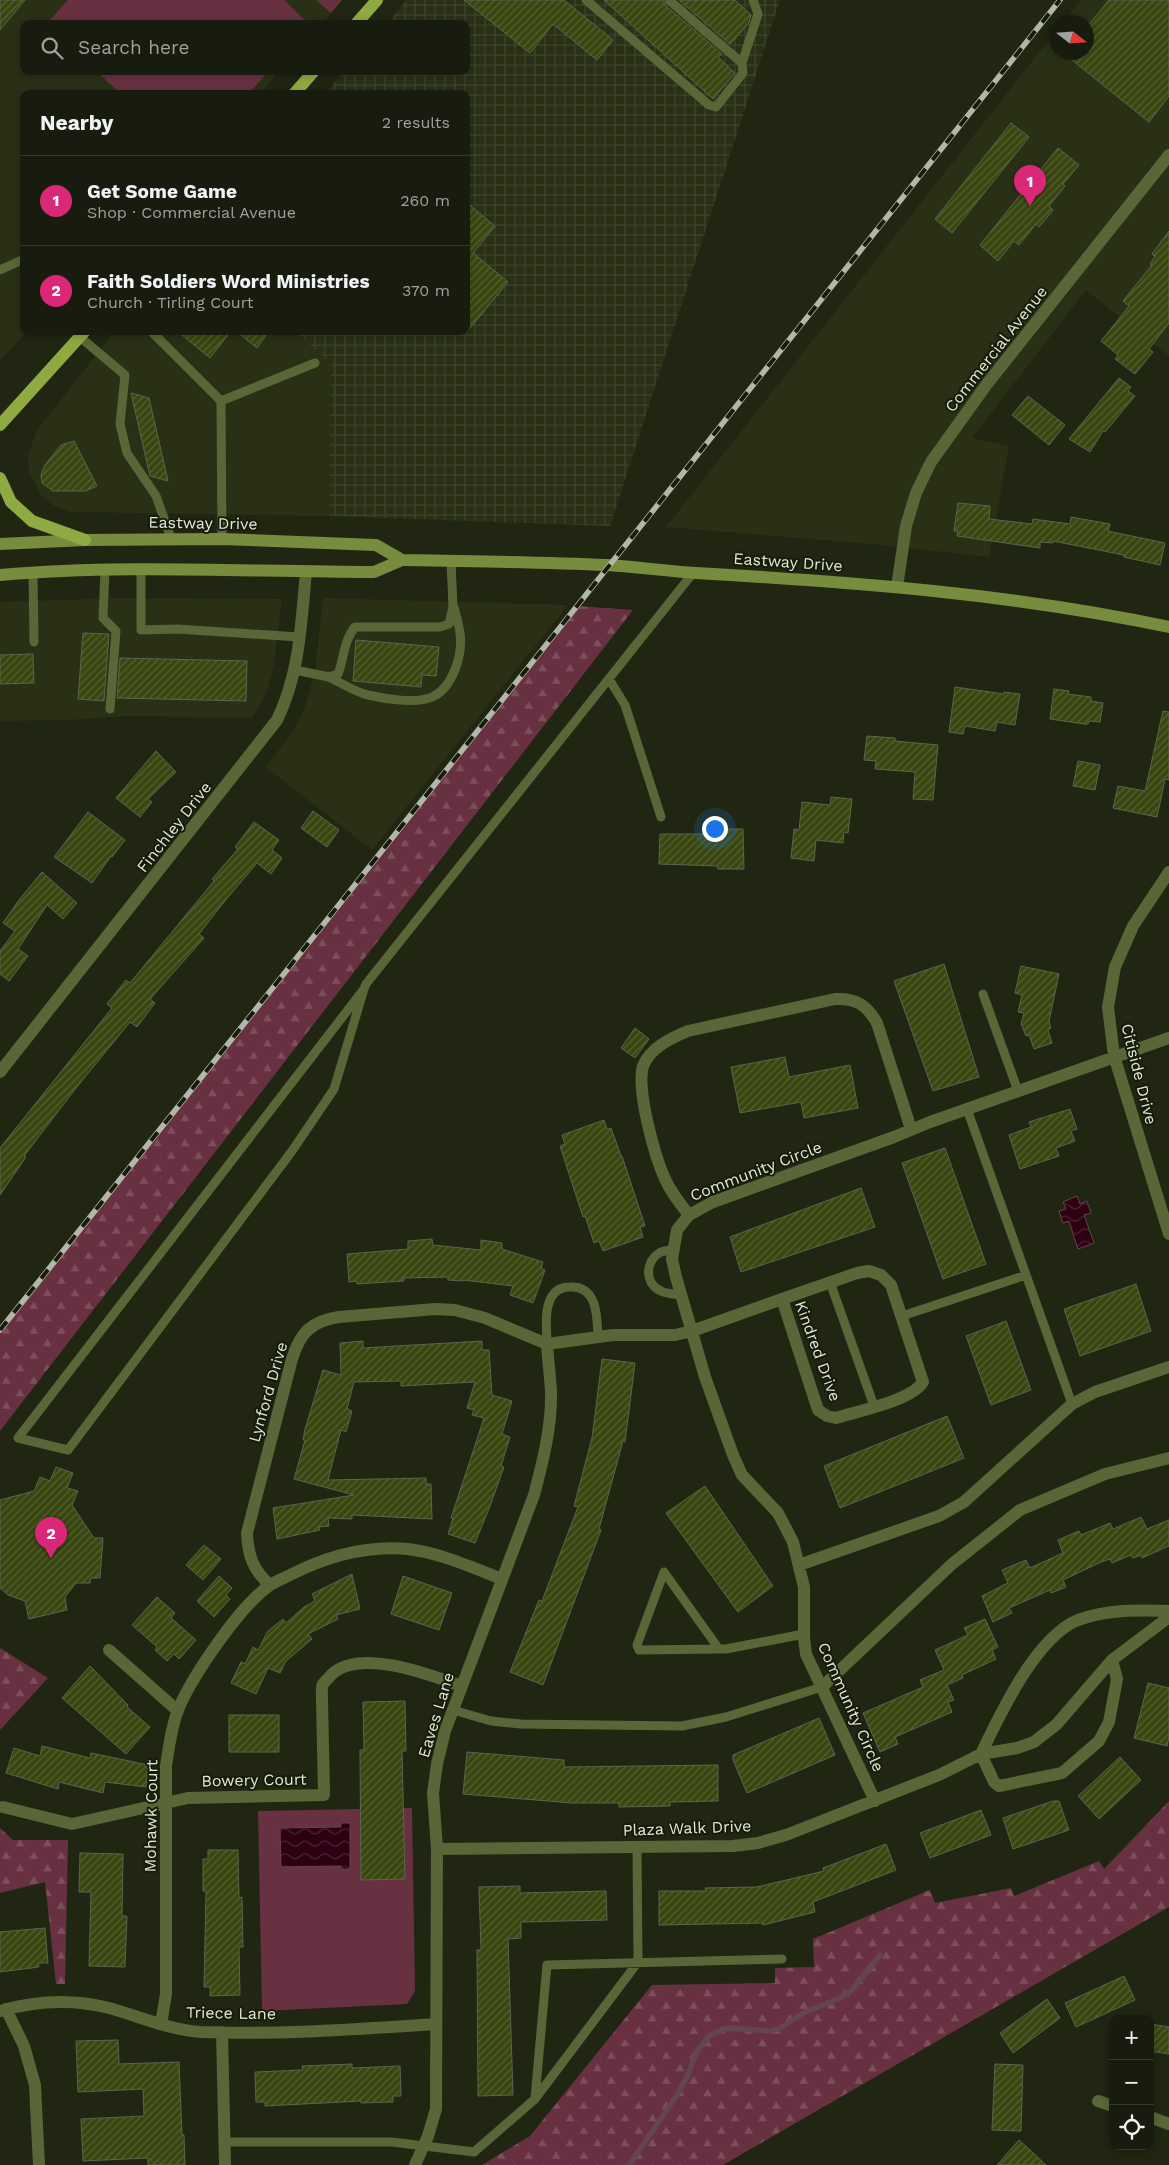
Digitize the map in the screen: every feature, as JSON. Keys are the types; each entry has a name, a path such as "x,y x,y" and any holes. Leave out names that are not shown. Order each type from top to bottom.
{"main road":[{"path":"360,20 377,0"},
{"path":"297,90 311,75"},
{"path":"0,425 82,335"},
{"path":"0,478 11,502 32,521 85,540"},
{"name":"Eastway Drive","path":"0,544 171,538 222,539 376,546 402,560"},
{"name":"Eastway Drive","path":"0,575 105,570 374,572 402,560 608,565 693,573 823,580 897,587 1087,611 1169,627"}],"street":[{"name":"Commercial Avenue","path":"897,587 906,526 919,486 931,462 987,384 1169,155"},
{"name":"Finchley Drive","path":"0,1072 278,720 286,702 295,670 306,572"},
{"name":"Citiside Drive","path":"1169,872 1133,926 1115,966 1108,1007 1114,1056 1169,1234"},
{"path":"689,1215 665,1180 646,1118 641,1078 643,1066 649,1056 672,1038 688,1031 835,999 849,999 858,1002 872,1013 877,1023 911,1129"},
{"name":"Community Circle","path":"874,1801 806,1654 804,1587 786,1525 742,1475 705,1377 672,1259 677,1230 689,1215 713,1202 911,1129 1169,1038"},
{"name":"Kindred Drive","path":"547,1344 692,1331 782,1299 830,1282 869,1271 881,1275 891,1286 923,1382 918,1390 836,1418 827,1416 818,1410 782,1299"},
{"name":"Lynford Drive","path":"270,1585 259,1575 253,1566 247,1550 247,1534 292,1359 296,1346 309,1328 324,1319 338,1317 435,1309 455,1310 485,1318 547,1344"},
{"name":"Eaves Lane","path":"415,2165 436,2109 437,1850 433,1793 437,1764 453,1710 534,1495 543,1461 551,1392 547,1344"},
{"path":"799,1565 939,1516 964,1502 1072,1404 1095,1392 1169,1367"},
{"path":"822,1687 952,1564 1020,1510 1104,1474 1169,1458"},
{"name":"Mohawk Court","path":"161,2024 166,1994 166,1766 170,1736 178,1710 219,1642 241,1614 270,1585 321,1560 345,1553 377,1549 428,1552 502,1579"},
{"path":"1112,1660 1117,1679 1109,1722 1098,1741 1069,1769 1053,1776 999,1786 994,1782 981,1754 1021,1677 1039,1653 1060,1631 1077,1621 1122,1610 1169,1611"},
{"name":"Plaza Walk Drive","path":"437,1850 733,1846 758,1843 786,1835 939,1775 981,1754 1017,1748 1034,1742 1058,1724 1112,1660 1169,1617"},
{"path":"109,1650 178,1710"},
{"name":"Bowery Court","path":"166,1803 188,1798 324,1794 322,1691 323,1684 336,1670 365,1664 388,1664 414,1670 462,1686"},
{"path":"3,1807 72,1824 166,1803"},
{"name":"Triece Lane","path":"3,2010 38,2003 79,2004 107,2008 174,2028 199,2032 436,2024"},
{"path":"3,2010 24,2046 35,2085 39,2165"},
{"path":"222,2032 225,2165"},
{"path":"1098,2101 1110,2105"},
{"path":"1154,2118 1169,2124"}],"lane":[{"path":"586,0 709,105 716,107 743,73 742,63 758,14 753,0"},
{"path":"669,0 742,63"},
{"path":"0,270 20,262"},
{"path":"84,335 126,375 120,424 127,452 156,496 171,538"},
{"path":"155,335 221,401 222,539"},
{"path":"221,401 315,363"},
{"path":"295,670 329,677 366,695 407,700 432,697 446,688 456,666 460,648 460,634 454,607 451,561"},
{"path":"105,570 103,618 116,631 110,709"},
{"path":"141,570 141,630 177,628 299,637"},
{"path":"33,572 34,642"},
{"path":"364,989 18,1438 68,1450 292,1151 334,1089 366,984 693,573"},
{"path":"329,677 338,674 343,662 348,635 355,627 440,628 449,624 454,607"},
{"path":"609,679 625,705 661,817"},
{"path":"983,994 1018,1091"},
{"path":"967,1109 1072,1404"},
{"path":"673,1249 662,1252 654,1258 649,1268 648,1277 660,1291 681,1296"},
{"path":"902,1316 1026,1275"},
{"path":"830,1282 874,1406"},
{"path":"547,1344 549,1304 556,1290 565,1287 574,1286 585,1290 592,1298 596,1314 598,1338"},
{"path":"719,1649 664,1572 637,1645 639,1650 719,1649 804,1634"},
{"path":"453,1710 491,1721 513,1723 682,1726 726,1717 822,1687"},
{"path":"224,2142 392,2142 474,2152 535,2099 638,1962 637,1846"},
{"path":"535,2099 547,1965 782,1959"}],"shaded area":[{"path":"0,0 342,0 325,20 20,20 20,75 277,75 263,90 20,90 20,335 24,335 0,360"},
{"path":"407,0 780,0 610,526 329,516 331,364 299,335 470,335 470,90 328,90 341,75 470,75 470,20 390,20"},
{"path":"1081,0 1169,0 1169,356 1086,290 972,438 1009,446 989,557 871,544 666,527 1049,40 1049,60 1094,60 1094,15 1069,15"},
{"path":"112,335 299,335 331,364 329,516 70,512 54,506 41,495 29,472 28,455 37,430"},
{"path":"121,598 282,599 274,665 266,694 252,718 125,716 70,720 0,721 0,602"},
{"path":"323,598 568,605 372,850 266,767 294,730 304,710 315,672"}],"green space":[{"path":"68,0 284,0 305,20 50,20"},
{"path":"316,0 342,0 331,13"},
{"path":"100,75 265,75 252,90 117,90"},
{"path":"577,606 633,610 0,1431 0,1332"},
{"path":"0,1648 48,1678 0,1730"},
{"path":"1169,1801 1169,1907 723,2165 482,2165 530,2136 652,1985 775,1983 775,1968 814,1967 813,1939 930,1890 935,1903 1011,1888 1014,1896 1099,1861 1104,1869"},
{"path":"412,1808 415,1991 407,2004 262,2011 258,1811"},
{"path":"0,1828 13,1840 68,1840 65,1984 56,1984 45,1882 0,1893"}],"water":[{"path":"1077,1196 1080,1204 1087,1201 1091,1213 1084,1215 1094,1243 1078,1249 1069,1221 1063,1223 1059,1211 1066,1209 1063,1202"},
{"path":"341,1823 350,1823 350,1869 341,1869 341,1866 281,1867 280,1828 341,1827"}],"building":[{"path":"0,0 25,0 0,30"},
{"path":"464,0 564,0 613,40 597,60 553,24 530,53"},
{"path":"604,0 663,0 665,5 722,54 718,57 735,73 713,99"},
{"path":"679,0 735,0 751,15 749,23 730,44"},
{"path":"1109,0 1169,0 1169,96 1149,122 1072,60 1094,60 1094,18"},
{"path":"1011,123 1029,137 952,233 935,219"},
{"path":"1058,148 1079,165 1063,184 1065,186 1049,206 1053,210 1039,227 1036,224 1019,245 1014,241 998,261 980,245"},
{"path":"470,205 495,226 473,253 508,282 470,328"},
{"path":"1169,231 1169,323 1149,349 1153,352 1135,374 1115,359 1118,355 1101,341 1129,306 1123,301 1152,265 1150,264 1155,257 1152,254"},
{"path":"182,335 228,335 210,358"},
{"path":"241,335 266,335 257,348"},
{"path":"1119,378 1131,387 1128,391 1135,396 1105,432 1103,431 1090,452 1069,439"},
{"path":"131,393 149,398 168,481 150,476"},
{"path":"1028,396 1065,425 1049,445 1012,415"},
{"path":"74,441 97,486 85,491 53,491 42,483 41,475 45,465 61,445"},
{"path":"958,503 990,506 989,519 1032,524 1033,519 1070,524 1071,517 1110,524 1108,531 1165,543 1160,565 1124,557 1124,555 1053,541 1053,543 1040,542 1040,548 957,536 958,531 954,531"},
{"path":"83,633 109,634 104,701 78,699"},
{"path":"356,640 439,647 436,676 422,675 421,687 353,681"},
{"path":"33,654 34,683 0,684 0,655"},
{"path":"120,658 247,661 246,701 117,698"},
{"path":"955,687 1004,694 1004,692 1020,694 1015,725 997,722 995,731 965,726 963,734 949,732"},
{"path":"1054,689 1069,691 1068,694 1091,697 1091,701 1103,703 1100,722 1089,721 1088,724 1084,724 1050,719"},
{"path":"1163,711 1169,712 1169,780 1165,779 1157,817 1113,808 1118,786 1145,791"},
{"path":"867,736 895,738 895,741 938,745 933,800 913,799 915,772 875,769 876,761 864,760"},
{"path":"156,751 176,772 148,799 152,802 140,817 116,798"},
{"path":"1078,761 1100,765 1095,790 1073,786"},
{"path":"831,797 852,799 848,833 844,832 843,843 816,840 814,861 791,858 794,829 799,830 802,802 830,805"},
{"path":"313,811 339,830 327,847 301,828"},
{"path":"88,812 125,840 92,883 54,857"},
{"path":"254,822 279,840 272,850 282,858 271,874 257,863 224,902 199,934 204,938 150,999 155,1003 137,1027 130,1022 76,1088 24,1156 26,1157 0,1195 0,1148 112,1008 107,1004 126,980 130,983 214,881 212,879 238,849 235,847"},
{"path":"717,829 743,829 744,869 718,869 717,866 659,864 660,834 717,834"},
{"path":"42,872 77,903 63,919 47,905 18,949 28,956 9,981 0,974 0,951 15,931 3,923"},
{"path":"944,964 979,1077 933,1091 894,981"},
{"path":"1021,966 1059,974 1049,1021 1051,1028 1048,1030 1052,1043 1034,1049 1029,1035 1026,1036 1021,1024 1024,1013 1018,1012 1022,995 1015,993"},
{"path":"635,1028 649,1039 635,1058 621,1048"},
{"path":"785,1057 789,1077 850,1065 858,1108 804,1118 801,1102 740,1113 731,1067"},
{"path":"1070,1109 1077,1129 1071,1131 1075,1141 1056,1148 1059,1156 1020,1169 1009,1135 1031,1127 1029,1122"},
{"path":"604,1120 607,1129 611,1128 622,1156 645,1226 640,1227 643,1237 603,1251 599,1241 594,1243 585,1216 583,1217 560,1146 565,1144 562,1135"},
{"path":"945,1148 986,1264 943,1279 902,1163"},
{"path":"861,1188 875,1227 741,1272 730,1237"},
{"path":"432,1239 433,1245 481,1250 481,1240 502,1243 502,1249 543,1262 541,1268 545,1270 533,1303 510,1295 513,1286 448,1280 448,1277 404,1278 404,1281 357,1284 357,1281 349,1282 347,1254 408,1249 408,1241"},
{"path":"1136,1284 1151,1331 1080,1356 1064,1309"},
{"path":"1006,1321 1031,1390 991,1405 966,1336"},
{"path":"363,1341 363,1348 482,1341 482,1350 489,1350 492,1395 512,1401 502,1434 510,1437 501,1466 504,1467 475,1543 448,1534 453,1518 451,1518 484,1418 472,1415 474,1410 467,1408 475,1382 401,1386 401,1381 354,1382 347,1409 352,1411 346,1432 341,1430 328,1480 426,1478 426,1484 431,1484 432,1519 352,1515 352,1519 328,1518 329,1526 319,1527 320,1530 277,1539 273,1508 354,1495 294,1479 305,1440 303,1440 305,1429 323,1370 341,1375 340,1343"},
{"path":"602,1359 635,1363 625,1442 623,1441 599,1529 601,1530 543,1685 510,1672 539,1600 542,1601 578,1507 574,1506 592,1438"},
{"path":"947,1416 964,1458 840,1508 824,1466"},
{"path":"56,1467 73,1473 67,1488 78,1491 72,1505 94,1538 103,1538 100,1578 91,1578 90,1583 76,1583 65,1597 67,1610 29,1619 25,1601 8,1595 0,1588 0,1500 34,1491 40,1477 50,1481"},
{"path":"705,1486 773,1586 738,1612 666,1513"},
{"path":"1141,1517 1147,1529 1169,1520 1169,1546 1142,1558 1141,1555 1133,1558 1131,1555 1112,1563 1110,1559 1101,1562 1063,1580 1066,1587 1051,1593 1050,1590 1009,1608 1012,1613 993,1622 982,1596 1008,1583 1002,1570 1026,1560 1030,1568 1063,1553 1058,1540 1079,1531 1081,1535 1110,1523 1113,1529"},
{"path":"204,1545 221,1559 203,1580 186,1565"},
{"path":"352,1574 360,1609 336,1615 338,1619 308,1634 312,1639 286,1661 280,1673 268,1668 256,1694 231,1683 241,1662 245,1664 253,1647 258,1650 268,1631 283,1619 286,1623 304,1607 315,1601 312,1594"},
{"path":"219,1576 232,1588 226,1595 230,1599 214,1617 197,1601"},
{"path":"403,1576 452,1593 439,1630 391,1614"},
{"path":"157,1597 175,1613 171,1618 196,1640 179,1659 174,1654 167,1661 155,1650 157,1647 132,1625"},
{"path":"985,1619 998,1647 992,1650 996,1659 962,1675 963,1678 947,1685 954,1700 948,1702 952,1712 895,1737 898,1744 880,1752 863,1713 923,1687 920,1680 944,1670 935,1650 968,1635 964,1628"},
{"path":"90,1666 128,1705 127,1707 150,1727 126,1754 62,1698"},
{"path":"1148,1683 1169,1688 1169,1737 1167,1746 1134,1738"},
{"path":"405,1701 406,1751 402,1751 405,1879 361,1880 360,1750 364,1750 363,1702"},
{"path":"229,1715 279,1715 279,1752 229,1752"},
{"path":"819,1718 835,1755 747,1793 733,1760 733,1755"},
{"path":"42,1746 90,1758 91,1753 148,1765 146,1787 105,1782 103,1793 59,1782 58,1789 6,1773 14,1748 40,1756"},
{"path":"467,1752 564,1760 564,1767 718,1765 718,1801 670,1802 670,1806 619,1807 619,1803 572,1803 463,1794"},
{"path":"1120,1757 1141,1780 1099,1819 1078,1796"},
{"path":"1053,1801 1059,1801 1069,1830 1013,1849 1003,1818"},
{"path":"981,1810 991,1835 930,1858 920,1833"},
{"path":"886,1844 896,1870 813,1902 815,1912 763,1925 763,1923 659,1925 659,1891 706,1891 705,1888 757,1887 824,1871 823,1868"},
{"path":"208,1850 238,1850 239,1898 242,1897 243,1947 239,1947 240,1995 210,1996 210,1987 204,1987 206,1891 203,1891 203,1859 208,1859"},
{"path":"80,1853 123,1854 122,1916 127,1916 125,1967 89,1966 91,1892 79,1892"},
{"path":"520,1886 520,1893 606,1891 607,1920 521,1922 521,1938 508,1939 513,2095 478,2096 477,1950 481,1950 479,1887"},
{"path":"45,1928 48,1963 38,1963 39,1967 0,1972 0,1932"},
{"path":"1124,1976 1135,2000 1076,2027 1065,2003"},
{"path":"1047,1999 1060,2018 1013,2053 1000,2033"},
{"path":"1154,2025 1169,2027 1169,2054 1154,2052"},
{"path":"118,2040 119,2064 179,2062 185,2165 148,2165 148,2158 83,2161 81,2119 144,2116 143,2089 78,2092 76,2041"},
{"path":"352,2064 352,2068 400,2066 401,2096 393,2096 393,2102 361,2103 361,2101 265,2106 265,2102 256,2102 255,2072 303,2070 302,2066"},
{"path":"995,2064 1023,2065 1021,2131 992,2130"},
{"path":"1019,2140 1030,2150 1046,2165 997,2165"}],"waterway":[{"path":"629,2165 677,2095 687,2077 697,2051 710,2035 728,2028 771,2031 780,2028 805,2012 838,1999 852,1990 880,1955"}],"railway":[{"path":"0,1330 1060,0"}],"place":[{"name":"Get Some Game","path":"1030,206"},
{"name":"Faith Soldiers Word Ministries","path":"51,1558"}]}
